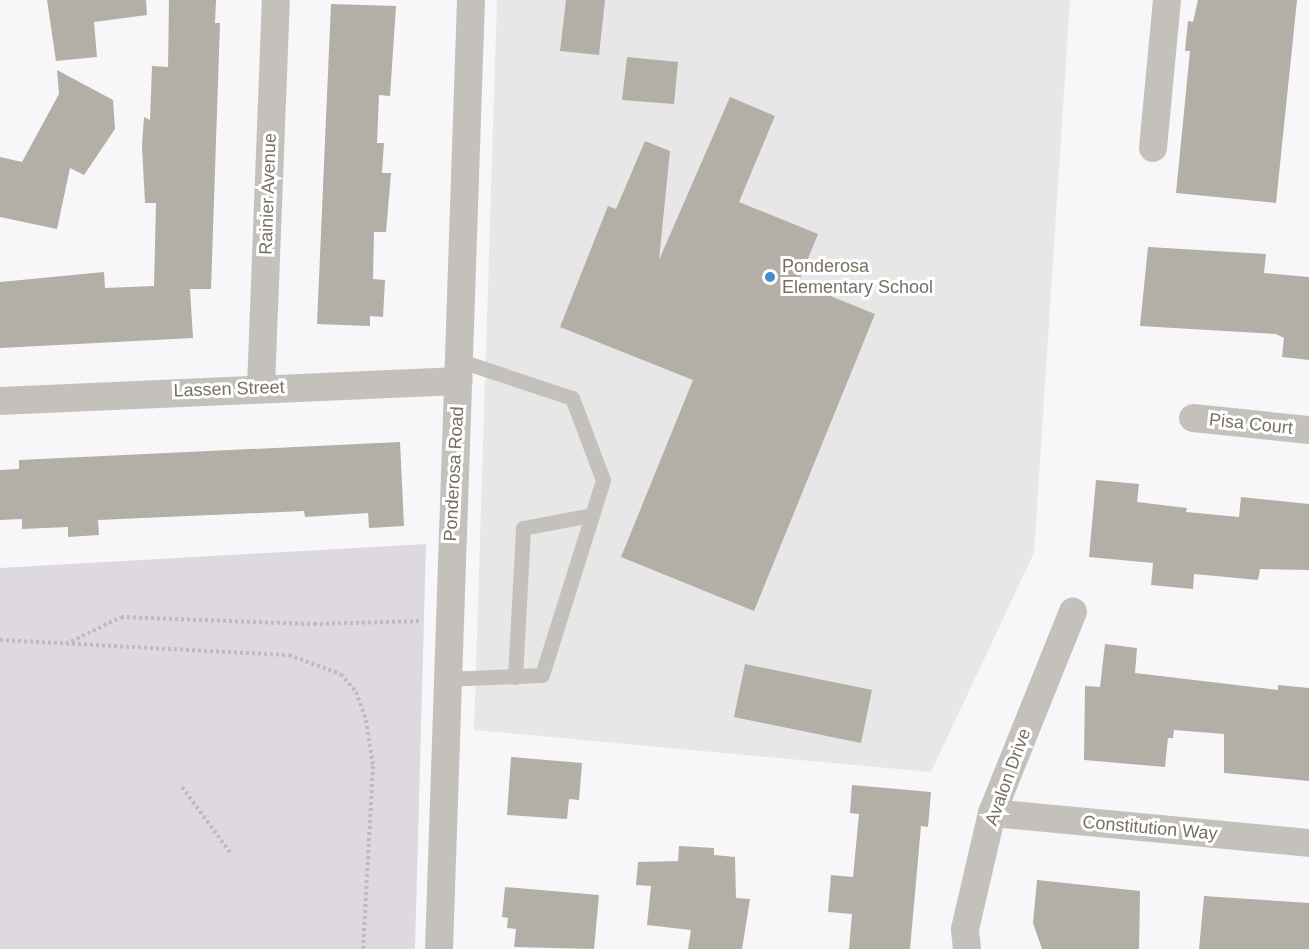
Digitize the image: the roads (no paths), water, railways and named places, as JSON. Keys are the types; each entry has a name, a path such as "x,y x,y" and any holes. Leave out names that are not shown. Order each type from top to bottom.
{"street":[{"name":"Rainier Avenue","path":"261,387 276,0"},
{"name":"Ponderosa Road","path":"439,949 446,679 471,0"},
{"path":"1153,148 1167,0"},
{"name":"Lassen Street","path":"0,401 261,387 458,370"},
{"name":"Pisa Court","path":"1193,418 1309,430"},
{"name":"Avalon Drive","path":"967,949 965,929 992,813 1072,612"},
{"name":"Constitution Way","path":"992,813 1309,843"}],"lane":[{"path":"446,679 542,675 603,480 572,398 458,370"},
{"path":"515,677 523,528 592,515"}],"place":[{"name":"Ponderosa Elementary School","path":"770,277"}]}
